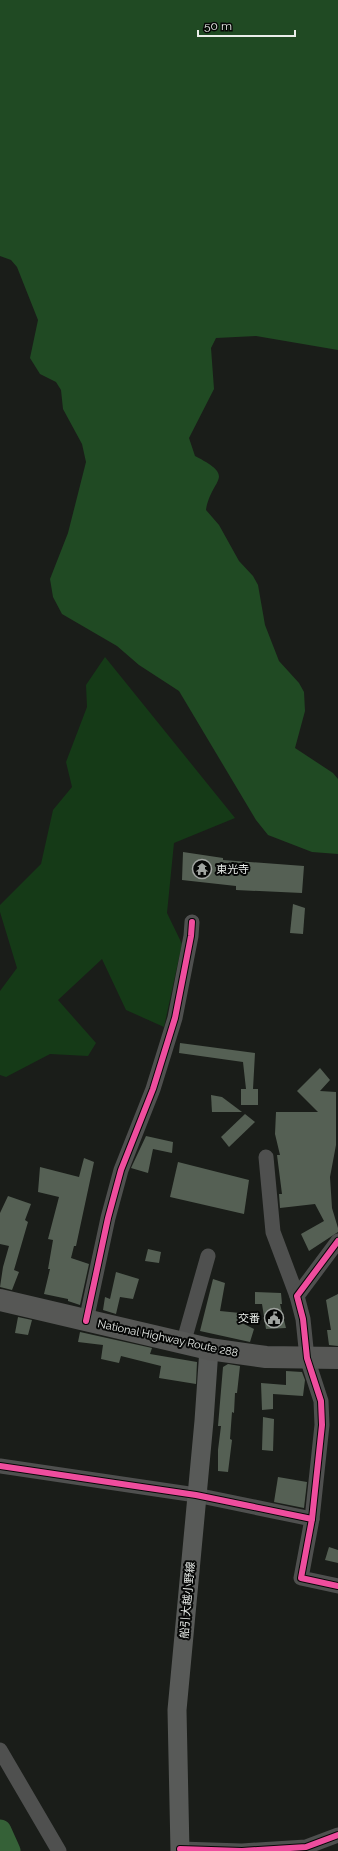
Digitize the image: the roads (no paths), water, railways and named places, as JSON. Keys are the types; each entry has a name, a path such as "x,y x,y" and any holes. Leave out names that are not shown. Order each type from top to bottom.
{"highway":[{"name":"National Highway Route 288","path":"0,1300 209,1349 266,1356 338,1358"}],"main road":[{"name":"船引大越小野線","path":"180,1850 177,1710 209,1349"}],"street":[{"path":"86,1321 108,1218 121,1170 153,1089 175,1018 191,936 192,922"},
{"path":"266,1157 273,1232 297,1296 303,1319 306,1358 321,1400 322,1419 312,1518 301,1578 338,1586"},
{"path":"297,1296 338,1242"},
{"path":"183,1344 208,1256"},
{"path":"0,1466 196,1496 312,1518"},
{"path":"0,1750 59,1851"},
{"path":"180,1850 242,1851 306,1847 338,1835"}],"waterway":[{"path":"0,1831 9,1851"}],"place":[{"name":"東光寺","path":"202,869"},
{"name":"交番","path":"274,1318"}]}
